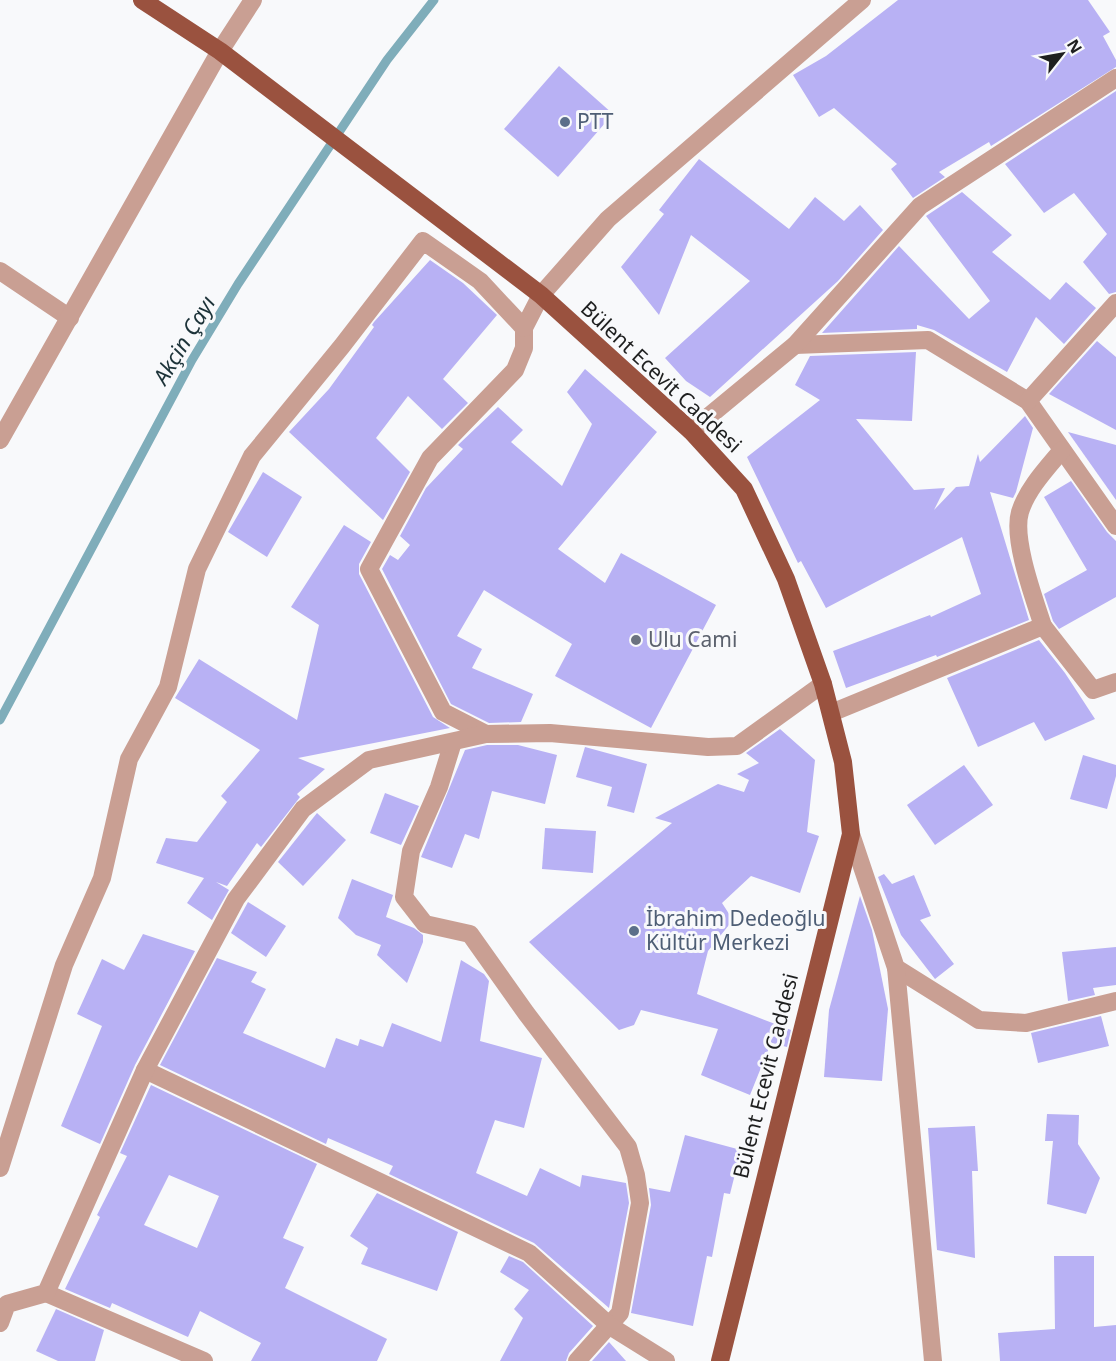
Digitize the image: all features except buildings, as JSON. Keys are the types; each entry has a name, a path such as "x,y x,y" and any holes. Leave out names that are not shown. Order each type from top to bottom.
{"main road":[{"name":"Bülent Ecevit Caddesi","path":"142,0 220,51 541,295 691,430 744,489 786,579 831,713 843,762 850,834 720,1361"}],"street":[{"path":"0,440 220,51 253,0"},
{"path":"486,734 443,712 369,569 430,458 515,370 524,348 524,328 541,295 608,219 862,0"},
{"path":"691,430 795,345 920,206 1116,78"},
{"path":"0,1168 64,965 102,878 129,759 168,687 197,569 252,456 342,346 423,241 480,281 524,328"},
{"path":"0,271 70,318"},
{"path":"1028,401 1116,303"},
{"path":"795,345 928,340 1028,401 1116,526"},
{"path":"1062,450 1041,475 1020,512 1025,568 1043,626 1093,690 1116,682"},
{"path":"831,713 1043,626"},
{"path":"46,1293 145,1070 236,898 303,808 369,760 486,734 550,734 708,747 737,746 822,684"},
{"path":"453,742 439,787 411,851 404,897 425,924 471,934 526,1013 628,1147 640,1203 620,1313 577,1361"},
{"path":"850,834 896,968 933,1361"},
{"path":"896,968 979,1020 1026,1023 1116,1001"},
{"path":"145,1070 529,1253 610,1326 666,1361"},
{"path":"0,1323 4,1302 46,1293 204,1361"}],"waterway":[{"name":"Akçin Çayı","path":"0,720 192,360 238,284 387,60 434,0"}],"place":[{"name":"PTT","path":"565,122"},
{"name":"Ulu Cami","path":"636,640"},
{"name":"İbrahim Dedeoğlu Kültür Merkezi","path":"634,931"}]}
